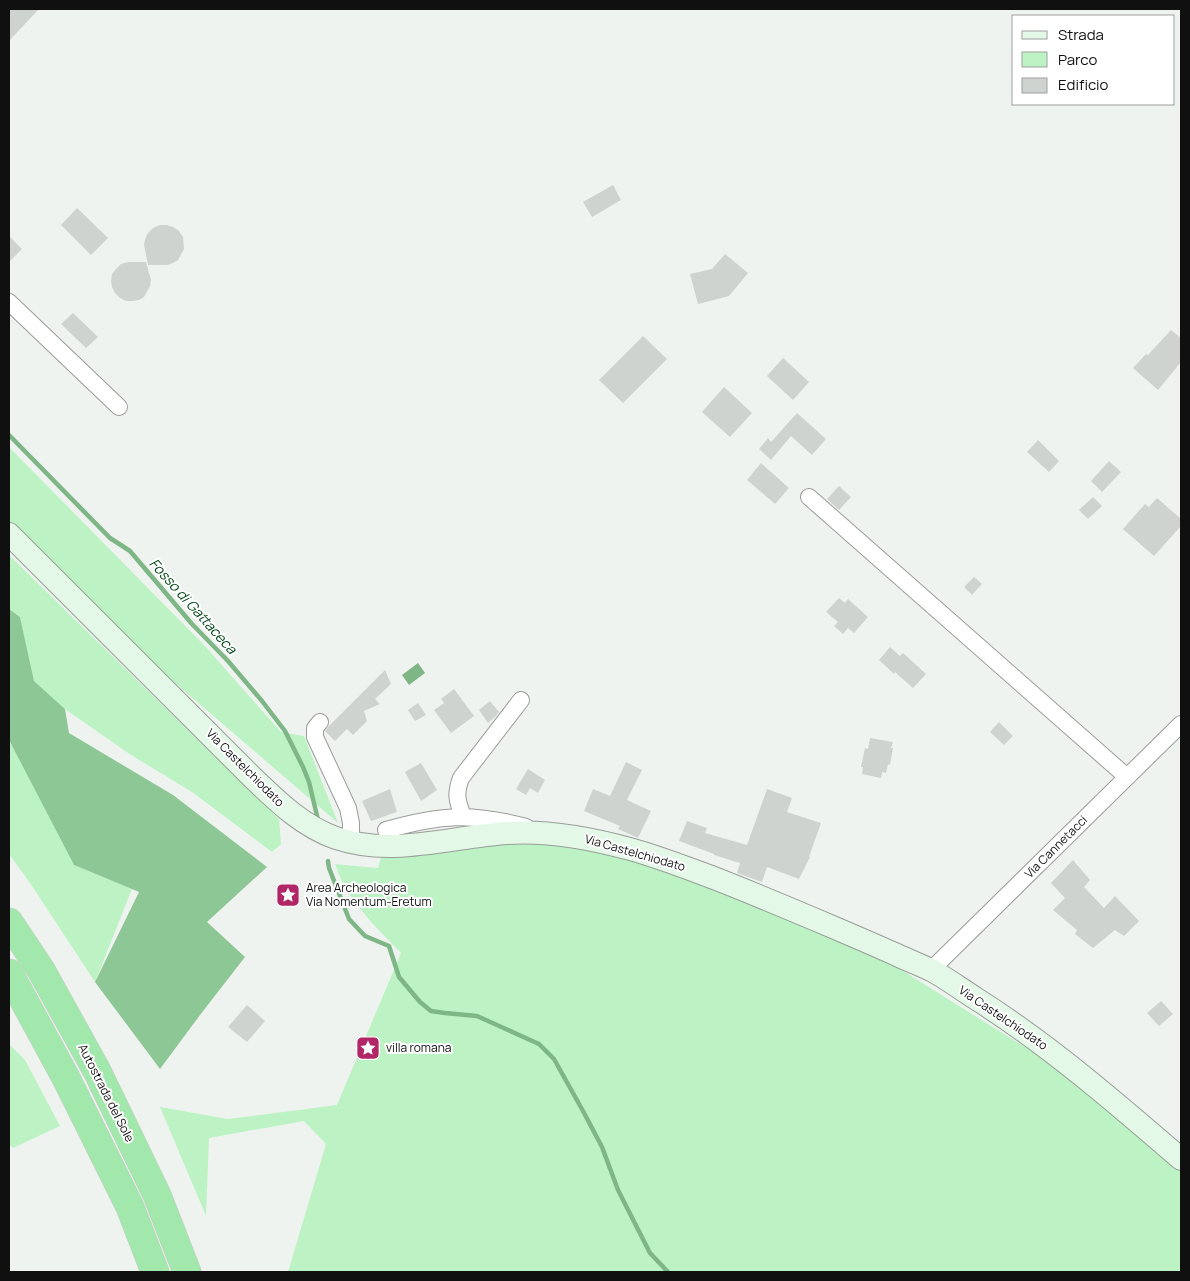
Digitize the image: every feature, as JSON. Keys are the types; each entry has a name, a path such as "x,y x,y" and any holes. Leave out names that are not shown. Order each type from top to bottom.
{"highway":[{"name":"Autostrada del Sole","path":"9,922 41,970 96,1071 157,1195 187,1272"},
{"path":"9,974 66,1078 122,1190 155,1272"}],"street":[{"path":"9,302 119,407"},
{"path":"809,497 1127,777"},
{"name":"Via Castelchiodato","path":"9,534 273,797 305,823 336,838 376,846 429,843 490,834 546,833 597,840 677,864 771,900 931,970 1011,1021 1076,1070 1181,1158"},
{"path":"463,816 457,796 461,778 521,700"},
{"path":"320,722 315,728 315,737 348,808 351,823 351,842"},
{"name":"Via Cannetacci","path":"931,970 1181,724"},
{"path":"386,830 430,819 463,816 492,819 546,833"}],"green space":[{"path":"9,447 204,645 281,732 304,736 338,823 154,665 9,521"},
{"path":"9,555 279,819 281,844 272,852 192,792 131,755 65,709 34,681 20,617 9,609"},
{"path":"9,740 74,865 132,889 95,982 9,854"},
{"path":"510,840 598,849 687,878 765,909 900,969 1044,1059 1111,1110 1181,1171 1181,1272 288,1272 326,1144 304,1121 209,1138 206,1216 160,1107 228,1119 337,1105 401,953 371,922 345,889 335,864 378,868 381,857"},
{"path":"9,1044 25,1060 60,1126 13,1148 9,1145"}],"shaded area":[{"path":"9,609 20,617 34,681 65,709 69,733 173,795 267,867 207,922 245,957 160,1069 95,982 139,892 74,865 9,740"},
{"path":"418,663 425,673 409,685 402,675"}],"building":[{"path":"9,9 39,9 9,41"},
{"path":"613,185 621,200 592,217 583,202"},
{"path":"77,208 108,238 91,255 61,225"},
{"path":"167,225 179,231 183,237 184,249 178,260 173,263 167,265 148,265 144,245 145,239 153,228"},
{"path":"9,236 22,249 9,262"},
{"path":"725,254 748,273 729,296 698,304 690,274 712,269"},
{"path":"146,262 151,280 150,286 144,297 139,300 126,301 115,293 112,287 112,274 121,264"},
{"path":"73,313 98,337 86,348 61,324"},
{"path":"1171,330 1181,338 1181,362 1158,390 1133,368"},
{"path":"643,336 667,359 623,403 599,380"},
{"path":"783,358 809,382 793,400 767,376"},
{"path":"724,387 752,413 730,437 702,412"},
{"path":"797,413 826,439 812,455 791,436 771,460 759,449 768,438 771,442"},
{"path":"1038,440 1059,461 1049,472 1027,452"},
{"path":"1109,461 1121,472 1102,492 1091,481"},
{"path":"761,463 789,488 775,504 747,480"},
{"path":"839,486 851,497 839,510 827,499"},
{"path":"1093,497 1102,506 1088,519 1079,510"},
{"path":"1157,498 1181,519 1181,526 1154,556 1123,529 1145,504 1149,507"},
{"path":"974,577 982,584 972,595 964,587"},
{"path":"839,598 845,603 848,599 868,617 854,633 848,628 843,634 834,626 838,622 826,612"},
{"path":"890,647 900,656 903,653 926,674 913,688 879,660"},
{"path":"385,670 391,684 375,699 380,704 364,711 367,721 353,735 347,729 335,741 325,731"},
{"path":"454,689 474,716 451,733 434,710 444,703 441,699"},
{"path":"490,701 499,712 488,723 479,710"},
{"path":"418,703 426,715 415,721 408,710"},
{"path":"999,722 1013,736 1004,745 990,732"},
{"path":"870,738 893,742 890,765 888,764 886,773 882,772 881,778 862,774 863,767 861,767 865,748 868,749"},
{"path":"626,762 642,770 627,800 651,811 638,838 618,829 620,826 584,811 593,789 610,796"},
{"path":"421,763 437,790 421,801 405,772"},
{"path":"528,769 545,780 538,793 530,788 526,795 516,789"},
{"path":"390,789 397,812 371,821 362,801"},
{"path":"767,789 792,798 787,812 821,823 810,857 799,879 767,867 762,882 737,873 740,863 679,841 687,821 707,828 705,833 747,845"},
{"path":"1073,860 1090,880 1084,887 1104,908 1115,896 1139,921 1124,936 1115,930 1093,948 1075,934 1077,930 1053,910 1065,898 1051,883"},
{"path":"1161,1001 1173,1014 1159,1026 1147,1013"},
{"path":"247,1005 265,1021 247,1042 228,1027"}],"waterway":[{"name":"Fosso di Gattaceca","path":"9,435 110,538 130,551 192,624 228,661 262,701 285,731 303,767 309,782 318,820"},
{"path":"328,861 349,919 365,936 389,946 399,977 420,1002 431,1011 477,1016 539,1044 554,1059 602,1147 618,1190 650,1253 668,1272"}],"place":[{"name":"Area Archeologica Via Nomentum-Eretum","path":"288,895"},
{"name":"villa romana","path":"368,1048"}]}
